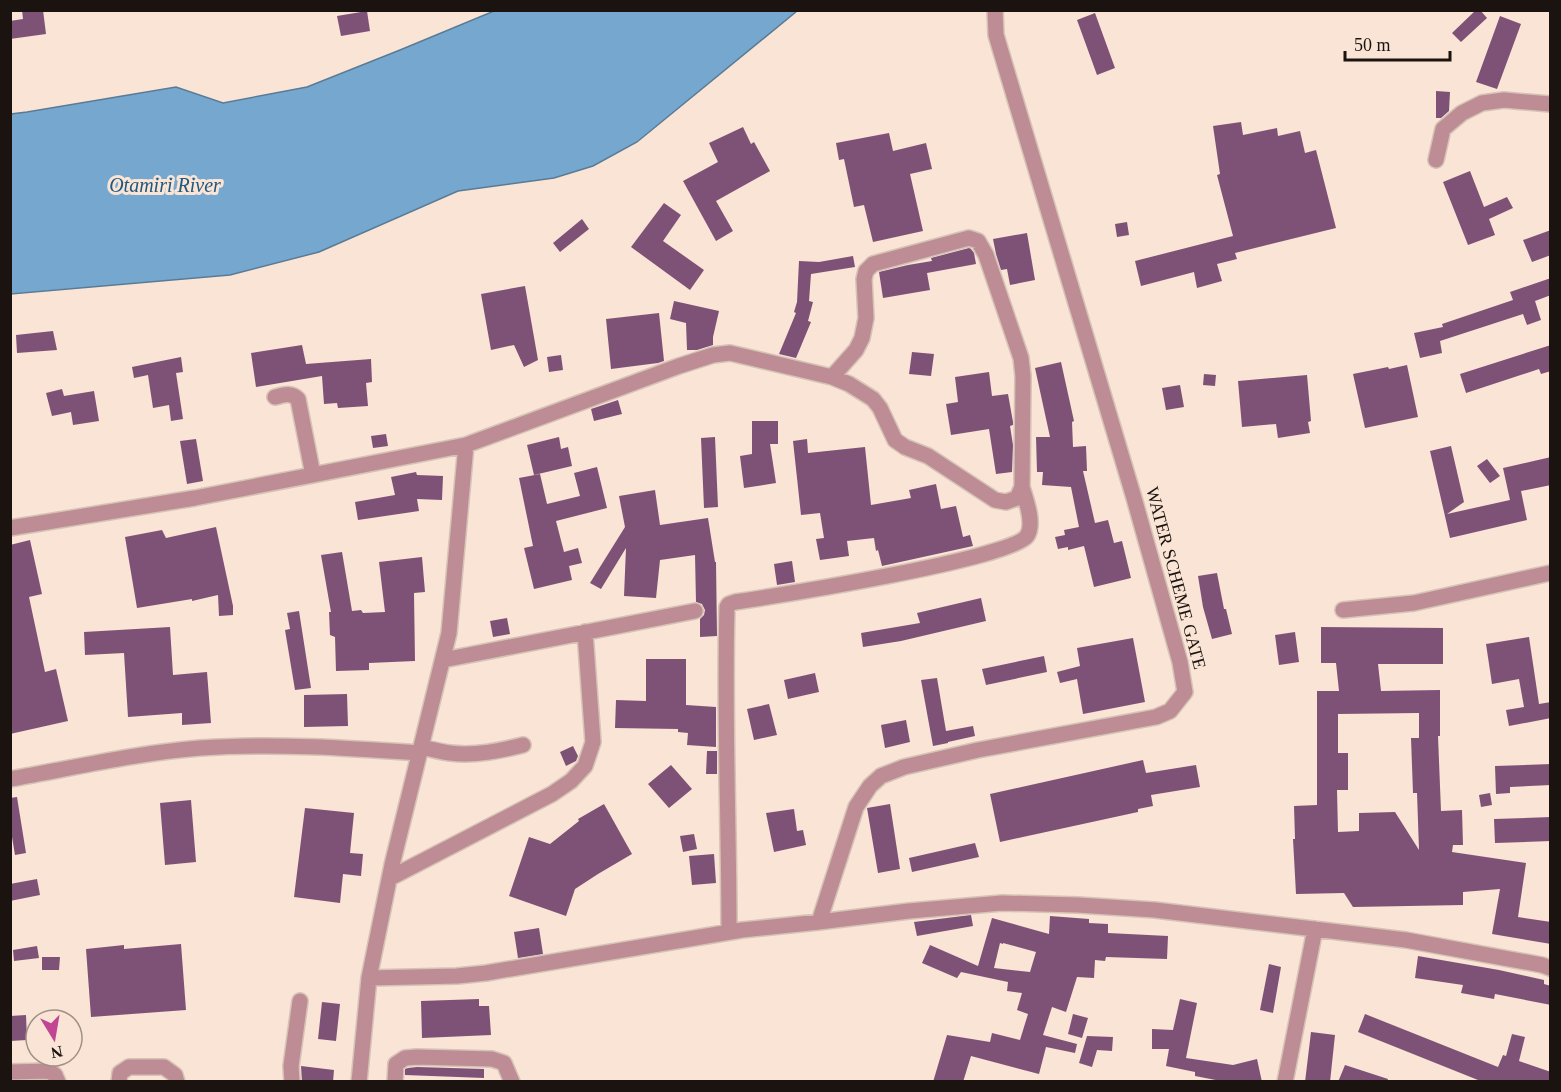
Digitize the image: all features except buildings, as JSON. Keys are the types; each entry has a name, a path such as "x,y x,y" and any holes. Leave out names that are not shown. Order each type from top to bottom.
{"street":[{"name":"WATER SCHEME GATE","path":"819,922 856,807 870,786 881,776 904,767 978,750 1156,717 1170,711 1185,692 1180,662 1137,508 996,35 995,10"},
{"path":"1436,160 1443,129 1462,114 1482,104 1504,100 1551,104"},
{"path":"729,932 726,705 727,607 729,604 894,575 1011,546 1028,536 1029,512 1022,487 1023,376 1021,358 986,255 978,241 969,238 873,264 866,271 864,279 866,318 862,338 856,350 832,377"},
{"path":"10,528 195,498 466,445 680,366 713,355 730,353 832,377 849,384 873,399 880,408 895,440 905,447 928,456 995,500 1006,502 1017,498 1022,487"},
{"path":"275,397 289,394 298,399 313,474"},
{"path":"359,1082 369,978 390,878 449,633 466,445"},
{"path":"1343,610 1414,603 1551,573"},
{"path":"443,660 695,611"},
{"path":"390,878 552,794 571,781 585,766 593,742 585,632"},
{"path":"10,780 149,753 200,748 325,747 475,753 495,752 523,744"},
{"path":"369,978 458,976 486,973 729,932 909,910 1002,903 1155,910 1316,929 1406,940 1551,968"},
{"path":"1285,1082 1316,929"},
{"path":"292,1082 291,1066 300,1001"},
{"path":"395,1082 396,1064 405,1058 417,1057 492,1059 504,1063 512,1082"},
{"path":"119,1082 120,1073 129,1067 164,1067 176,1075 177,1082"},
{"path":"10,1072 49,1071 55,1075 58,1082"}],"water":[{"name":"Otamiri River","path":"494,11 797,11 637,142 593,166 554,178 458,191 319,252 230,275 11,294 11,114 176,87 223,103 307,87"}]}
